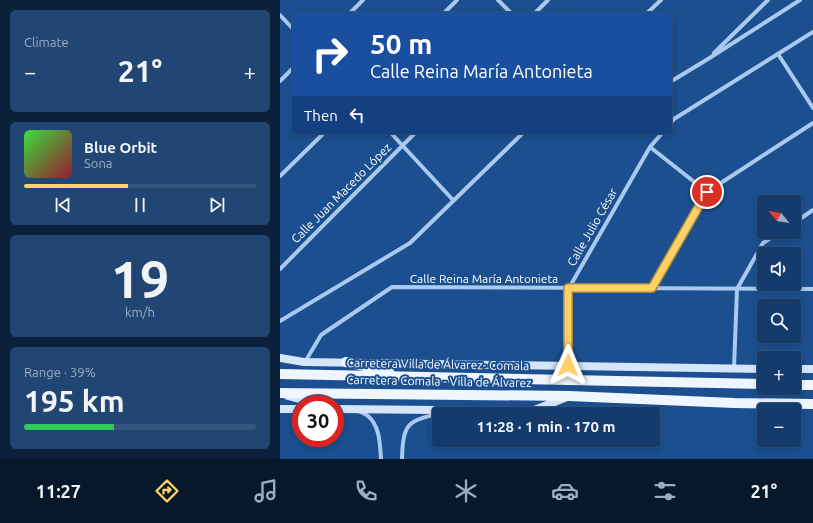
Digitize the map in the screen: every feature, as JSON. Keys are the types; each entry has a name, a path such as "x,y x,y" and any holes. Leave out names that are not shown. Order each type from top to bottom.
{"main road":[{"path":"346,362 410,376"},
{"name":"Carretera Villa de Álvarez- Comala","path":"280,374 757,384"},
{"path":"801,385 813,385"},
{"name":"Carretera Comala - Villa de Álvarez","path":"280,393 569,396 734,403 813,404"}],"street":[{"path":"351,12 363,0"},
{"path":"445,12 457,0"},
{"path":"498,0 510,12"},
{"path":"536,12 548,0"},
{"path":"648,12 661,0"},
{"path":"708,59 768,0"},
{"path":"672,81 800,0"},
{"path":"280,15 292,28"},
{"path":"672,122 813,32"},
{"path":"778,54 813,108"},
{"path":"280,81 292,69"},
{"path":"652,288 707,192 813,123"},
{"path":"280,176 323,134"},
{"path":"392,134 454,200"},
{"name":"Calle Juan Macedo López","path":"280,269 414,134"},
{"path":"280,321 410,243 522,134"},
{"name":"Calle Julio César","path":"568,288 650,147 661,134"},
{"path":"650,147 707,192"},
{"path":"801,218 813,210"},
{"path":"734,368 737,289 763,243 769,239"},
{"name":"Calle Reina María Antonieta","path":"304,362 321,335 392,287 813,289"},
{"path":"568,288 568,365"},
{"path":"280,358 304,362 757,369"},
{"path":"654,367 655,383"},
{"path":"801,369 813,369"},
{"path":"280,393 292,396"},
{"path":"542,407 569,396"},
{"path":"280,409 292,409"},
{"path":"344,409 432,411"},
{"path":"357,410 368,416 376,429 380,442 381,459"},
{"path":"402,459 403,436 405,431 410,424 419,419 432,416"}],"route":[{"path":"568,365 568,288 652,288 707,192"}]}
